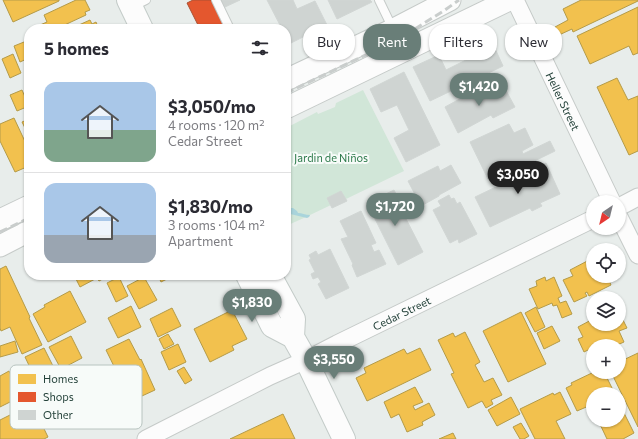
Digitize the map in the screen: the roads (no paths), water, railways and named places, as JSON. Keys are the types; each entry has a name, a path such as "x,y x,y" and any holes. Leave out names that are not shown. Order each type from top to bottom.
{"main road":[{"path":"135,2 141,24"},
{"path":"249,280 272,326 293,337"},
{"path":"273,280 294,319 293,337 306,360 344,439"}],"street":[{"path":"404,24 450,0"},
{"path":"291,106 509,0"},
{"name":"Heller Street","path":"515,0 609,195"},
{"path":"291,78 363,44"},
{"path":"626,203 638,197"},
{"path":"0,220 24,208"},
{"name":"Cedar Street","path":"146,439 270,376 306,360 586,222"},
{"path":"626,231 638,255"},
{"path":"0,246 24,234"}],"lane":[{"path":"216,0 228,24"},
{"path":"380,0 392,24"}],"water":[{"path":"291,208 298,213 310,215 307,218 291,214"}],"railway":[{"path":"291,91 399,39 459,0"},
{"path":"0,232 24,220"}],"park label":[{"name":"Jardin de Niños","path":"331,157"}]}
